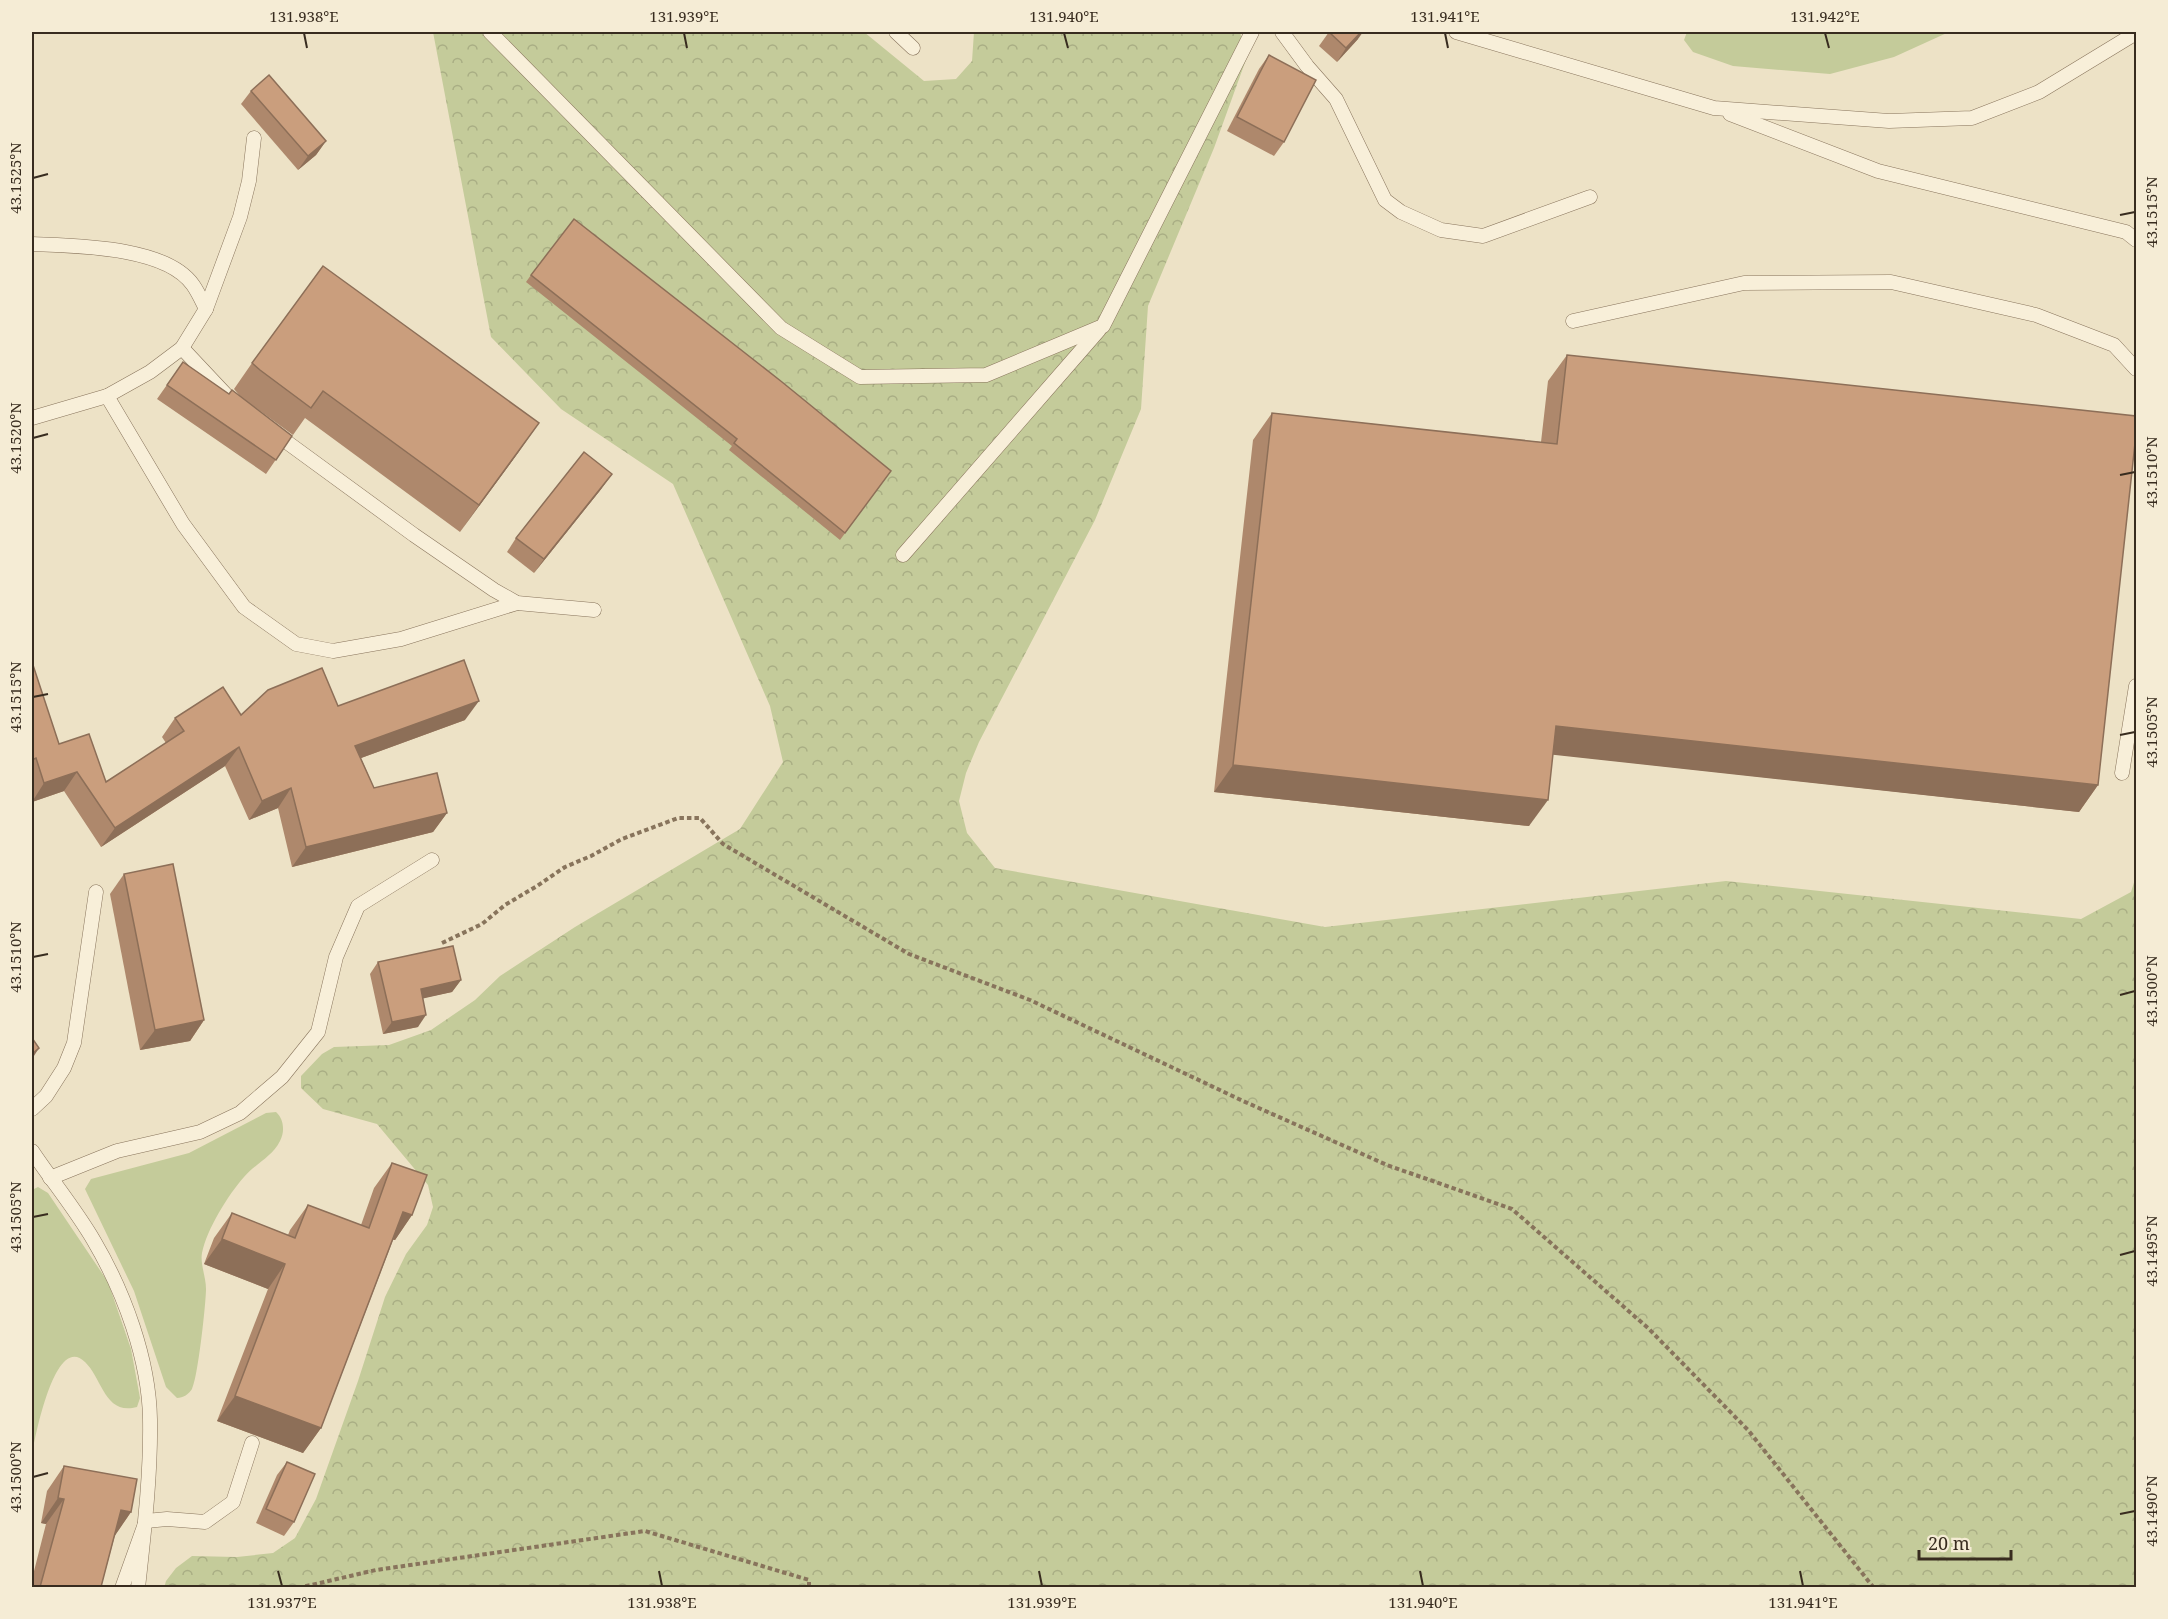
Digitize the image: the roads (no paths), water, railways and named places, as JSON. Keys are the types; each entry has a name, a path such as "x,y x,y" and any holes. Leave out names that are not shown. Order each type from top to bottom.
{"lane":[{"path":"490,32 781,328 860,377 986,375 1103,326"},
{"path":"896,32 913,48"},
{"path":"903,555 1103,326 1252,32"},
{"path":"1282,32 1307,66 1336,99 1385,200 1416,220 1441,230 1483,236 1590,196"},
{"path":"1456,32 1714,108 1878,171 2133,235"},
{"path":"1714,108 1889,121 1971,118 2039,92 2136,33"},
{"path":"32,418 107,396 150,372 182,348 206,309 240,217 249,181 254,138"},
{"path":"32,244 107,248 165,262 192,283 206,309"},
{"path":"1573,321 1744,283 1891,282 2036,315 2114,345 2136,369"},
{"path":"182,348 235,404"},
{"path":"107,396 183,524 244,607 296,644 333,651 401,639 517,603 594,610"},
{"path":"263,425 414,535 494,590 517,603"},
{"path":"2122,772 2136,686"},
{"path":"50,1178 117,1151 200,1132 240,1113 282,1077 318,1032 336,957 358,906 432,860"},
{"path":"32,1109 46,1096 64,1068 74,1043 96,892"},
{"path":"32,1151 94,1239 123,1297 144,1368 150,1417 146,1521 138,1587"},
{"path":"146,1521 167,1519 205,1522 233,1502 252,1443"},
{"path":"122,1587 146,1521"}]}
